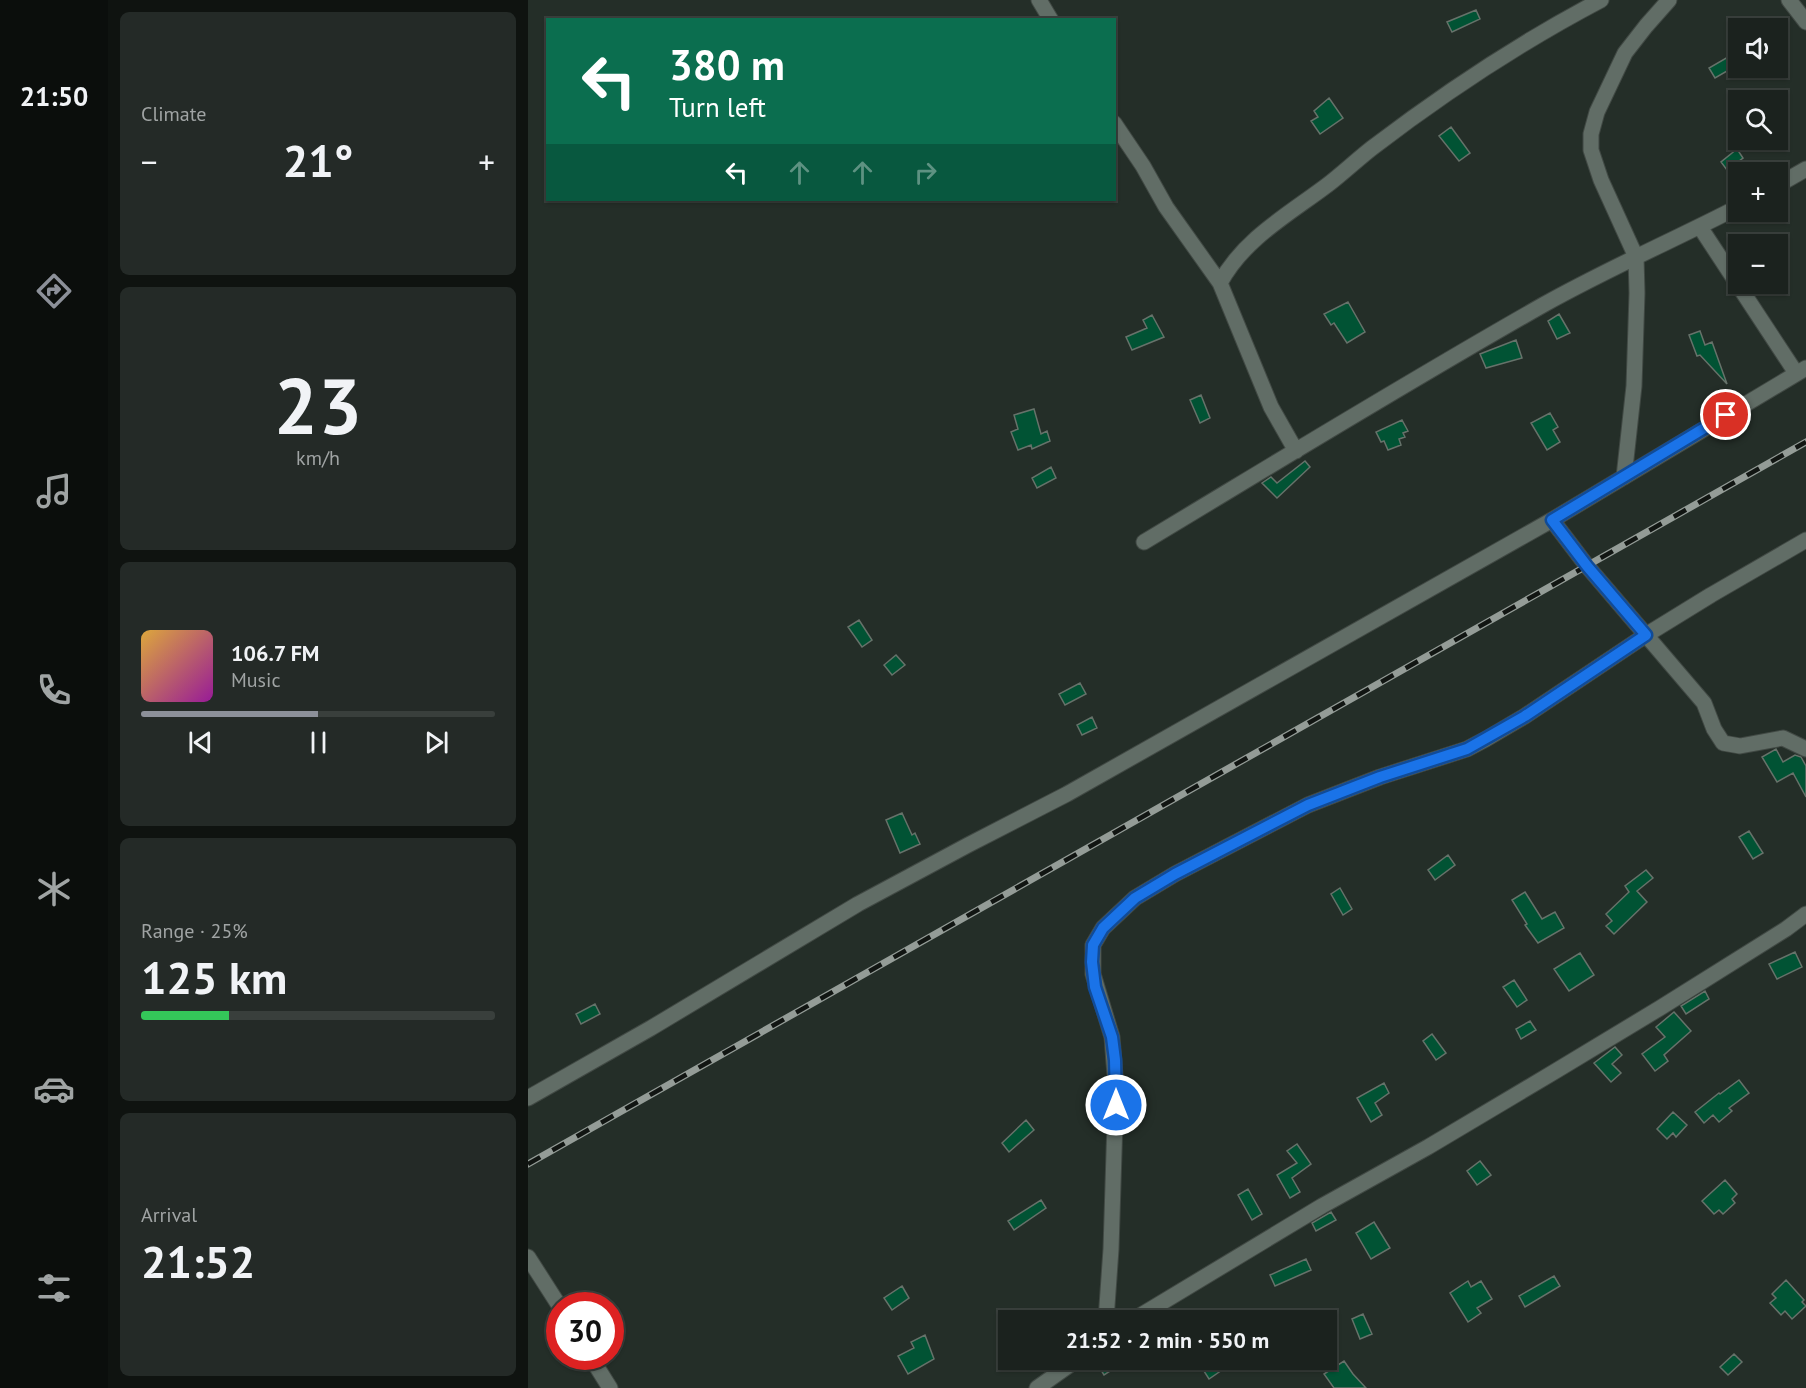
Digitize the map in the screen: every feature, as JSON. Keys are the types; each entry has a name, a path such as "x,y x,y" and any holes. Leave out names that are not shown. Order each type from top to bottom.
{"street":[{"path":"1039,0 1050,18"},
{"path":"1220,283 1236,257 1249,245 1276,222 1332,182 1371,149 1498,61 1601,0"},
{"path":"1624,477 1635,375 1636,257 1601,180 1591,150 1591,134 1597,112 1625,53 1669,0"},
{"path":"1789,0 1806,22"},
{"path":"1116,126 1143,166 1166,207 1220,283 1271,407 1296,451"},
{"path":"1788,179 1806,169"},
{"path":"1144,542 1438,365 1545,304 1728,212"},
{"path":"528,1098 651,1028 858,904 1067,795 1552,520 1801,370 1700,227"},
{"path":"1552,520 1587,566 1704,703 1714,729 1723,743 1740,746 1783,738 1806,749"},
{"path":"1107,1310 1116,1088 1112,1037 1093,974 1093,945 1096,937 1135,898 1175,874 1308,805 1380,777 1467,749 1525,716 1646,635 1806,540"},
{"path":"1150,1310 1660,1008 1806,914"},
{"path":"528,1257 550,1292"},
{"path":"599,1370 610,1388"},
{"path":"1036,1388 1062,1370"}],"building":[{"path":"1476,10 1480,19 1452,32 1447,22"},
{"path":"1728,57 1728,70 1715,78 1709,68"},
{"path":"1329,98 1343,118 1320,134 1311,121 1318,117 1314,111"},
{"path":"1451,127 1470,153 1459,161 1439,136"},
{"path":"1736,150 1743,158 1738,162 1728,162 1727,170 1721,162"},
{"path":"1348,302 1365,332 1347,343 1334,323 1331,325 1324,314"},
{"path":"1559,314 1570,333 1557,339 1548,321"},
{"path":"1152,315 1164,337 1132,350 1126,337 1147,328 1143,320"},
{"path":"1700,331 1705,345 1712,342 1727,384 1700,355 1697,356 1689,335"},
{"path":"1516,340 1522,358 1486,368 1480,354"},
{"path":"1201,395 1210,418 1200,423 1190,400"},
{"path":"1034,409 1041,434 1047,431 1050,441 1032,449 1031,445 1018,450 1011,432 1018,429 1014,415"},
{"path":"1550,413 1558,427 1553,430 1560,442 1547,450 1531,423"},
{"path":"1402,420 1408,431 1403,433 1405,437 1399,439 1401,445 1388,450 1376,432"},
{"path":"1305,461 1310,467 1277,498 1262,483 1271,477 1277,483"},
{"path":"1051,467 1056,478 1037,488 1032,478"},
{"path":"859,620 872,640 862,647 848,627"},
{"path":"896,655 905,665 892,675 884,665"},
{"path":"1080,683 1086,694 1065,705 1059,694"},
{"path":"1092,717 1097,728 1082,735 1077,725"},
{"path":"1776,749 1783,762 1795,755 1801,757 1806,766 1806,797 1793,773 1777,782 1762,757"},
{"path":"902,813 912,835 915,833 920,844 900,853 886,820"},
{"path":"1749,831 1763,853 1753,859 1739,837"},
{"path":"1448,855 1455,865 1435,880 1428,870"},
{"path":"1646,870 1653,878 1637,891 1647,902 1614,934 1606,926 1612,921 1606,914 1629,892 1625,886"},
{"path":"1340,888 1352,909 1343,915 1331,894"},
{"path":"1525,892 1542,919 1555,912 1564,928 1538,943 1525,925 1527,924 1512,900"},
{"path":"1795,952 1802,967 1777,979 1769,964"},
{"path":"1580,953 1594,975 1569,991 1554,969"},
{"path":"1514,980 1527,1000 1517,1007 1503,987"},
{"path":"1705,991 1709,999 1686,1014 1681,1006"},
{"path":"595,1004 600,1014 581,1024 576,1014"},
{"path":"1674,1012 1691,1031 1664,1055 1668,1061 1655,1071 1642,1054 1665,1037 1656,1027"},
{"path":"1530,1021 1536,1030 1521,1039 1516,1029"},
{"path":"1432,1034 1446,1053 1436,1060 1423,1041"},
{"path":"1615,1047 1622,1055 1612,1064 1621,1073 1611,1082 1594,1063"},
{"path":"1739,1080 1749,1093 1729,1108 1732,1111 1719,1122 1713,1115 1704,1123 1695,1112"},
{"path":"1384,1083 1389,1093 1375,1103 1382,1115 1371,1122 1357,1098"},
{"path":"1673,1112 1687,1125 1676,1137 1673,1133 1667,1139 1657,1129"},
{"path":"1026,1120 1034,1130 1009,1152 1002,1143"},
{"path":"1297,1144 1311,1164 1292,1178 1300,1192 1290,1198 1277,1175 1297,1163 1287,1151"},
{"path":"1480,1161 1491,1175 1477,1185 1467,1171"},
{"path":"1725,1180 1737,1194 1732,1199 1735,1203 1723,1214 1719,1210 1714,1214 1702,1201"},
{"path":"1248,1189 1262,1214 1252,1220 1238,1195"},
{"path":"1041,1200 1046,1208 1014,1230 1008,1221"},
{"path":"1331,1212 1336,1220 1316,1231 1312,1223"},
{"path":"1374,1222 1390,1248 1371,1259 1356,1233"},
{"path":"1306,1259 1311,1270 1275,1286 1270,1275"},
{"path":"1554,1276 1560,1286 1525,1307 1519,1296"},
{"path":"1786,1280 1804,1300 1802,1302 1806,1306 1792,1319 1785,1311 1781,1315 1770,1303 1776,1298 1772,1294"},
{"path":"1468,1281 1471,1287 1481,1281 1492,1299 1477,1308 1481,1313 1468,1322 1450,1293"},
{"path":"902,1286 909,1298 892,1310 884,1298"},
{"path":"1363,1314 1372,1334 1360,1339 1352,1319"},
{"path":"925,1335 934,1359 908,1374 898,1356 914,1348 911,1342"},
{"path":"1734,1354 1742,1362 1728,1375 1720,1367"},
{"path":"1344,1361 1366,1388 1334,1388 1324,1374 1330,1370 1337,1370 1337,1366"},
{"path":"1101,1370 1112,1370 1104,1375"},
{"path":"1203,1370 1222,1370 1209,1379"}],"railway":[{"path":"528,1164 1806,442"}],"route":[{"path":"1116,1105 1112,1037 1095,987 1092,962 1093,945 1103,928 1135,898 1175,874 1308,805 1380,777 1433,762 1486,739 1525,716 1646,635 1587,566 1552,520 1592,498 1726,415"}]}
